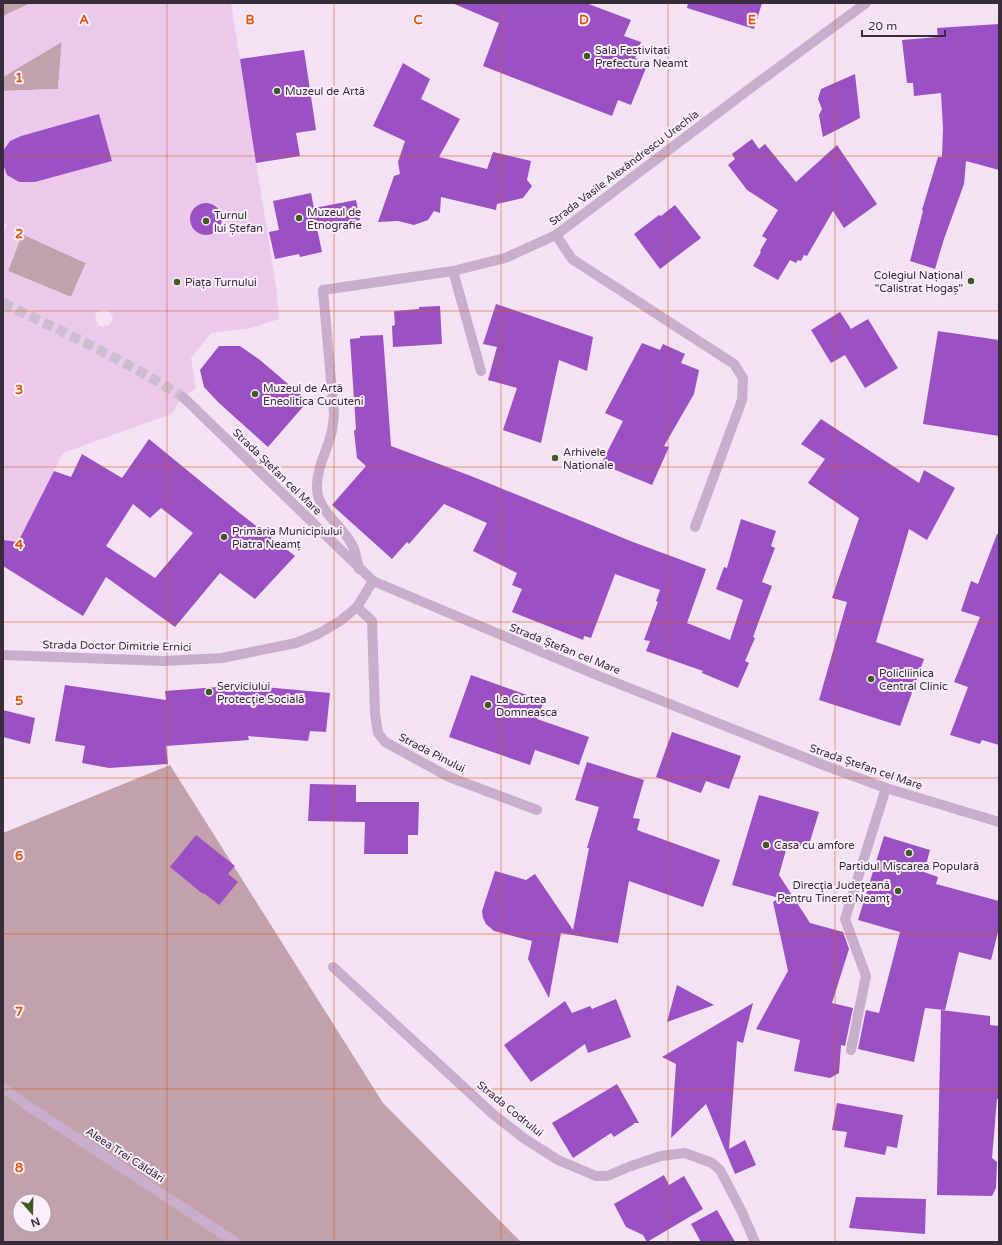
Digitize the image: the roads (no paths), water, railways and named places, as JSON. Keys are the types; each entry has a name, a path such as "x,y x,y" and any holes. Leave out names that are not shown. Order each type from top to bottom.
{"street":[{"name":"Strada Vasile Alexăndrescu Urechia","path":"359,569 352,543 323,506 319,499 317,489 322,457 330,438 334,414 323,290 453,271 505,258 556,235 745,91 866,3"},
{"path":"556,235 572,259 734,364 743,378 742,400 695,526"},
{"path":"453,271 480,371"},
{"name":"Strada Ștefan cel Mare","path":"183,397 372,581 599,676 826,766 886,788 999,822"},
{"name":"Strada Doctor Dimitrie Ernici","path":"3,655 164,661 222,658 296,643 318,634 340,621 357,607 372,581"},
{"name":"Strada Pinului","path":"357,607 372,621 375,714 378,733 385,742 449,777 537,810"},
{"path":"851,1050 866,976 845,919 886,788"},
{"name":"Strada Codrului","path":"333,967 494,1115 525,1139 558,1160 596,1176 607,1176 661,1156 685,1153 712,1163 720,1170 755,1242"},
{"name":"Aleea Trei Căldări","path":"3,1088 235,1242"}],"tunnel":[{"path":"3,303 117,359 183,397"}],"place":[{"name":"Sala Festivitati Prefectura Neamt","path":"587,56"},
{"name":"Muzeul de Artă","path":"277,91"},
{"name":"Muzeul de Etnografie","path":"299,218"},
{"name":"Turnul lui Ștefan","path":"206,221"},
{"name":"Colegiul Național \"Calistrat Hogaș\"","path":"971,281"},
{"name":"Piața Turnului","path":"177,282"},
{"name":"Muzeul de Artă Eneolitica Cucuteni","path":"255,394"},
{"name":"Arhivele Naționale","path":"555,458"},
{"name":"Primăria Municipiului Piatra Neamț","path":"224,537"},
{"name":"Policliinica Central Clinic","path":"871,679"},
{"name":"Serviciului Protecţie Socială","path":"209,692"},
{"name":"La Curtea Domneasca","path":"488,705"},
{"name":"Casa cu amfore","path":"766,845"},
{"name":"Partidul Mișcarea Populară","path":"909,853"},
{"name":"Direcţia Judeţeană Pentru Tineret Neamţ","path":"898,891"}]}
